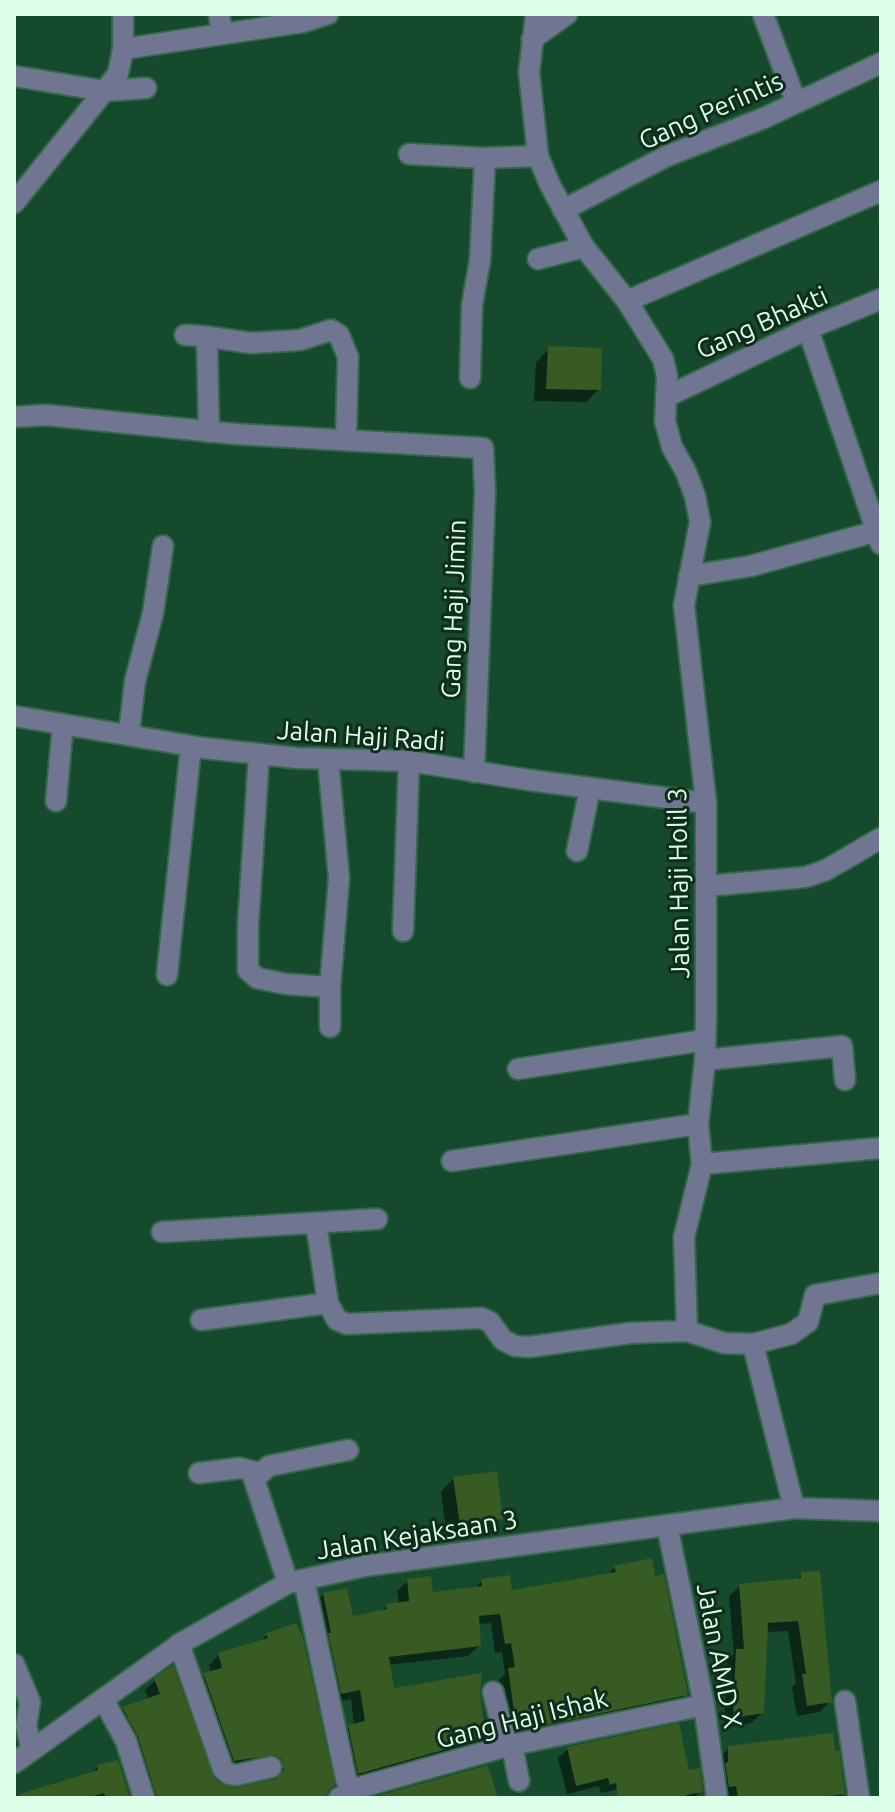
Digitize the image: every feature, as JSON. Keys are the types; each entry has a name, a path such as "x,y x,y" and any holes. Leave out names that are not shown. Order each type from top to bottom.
{"street":[{"path":"14,203 118,74 123,49 123,14"},
{"name":"Jalan Haji Holil 3","path":"536,14 529,72 538,156 584,247 627,301 663,359 667,376 665,421 672,447 695,496 700,522 684,605 686,645 702,753 707,886 705,1050 698,1124 702,1164 684,1237 687,1331"},
{"path":"532,39 567,14"},
{"path":"763,14 796,102"},
{"path":"123,49 220,24 324,15"},
{"name":"Gang Perintis","path":"563,210 667,156 764,118 881,63"},
{"path":"14,76 105,91 146,88"},
{"path":"409,154 485,158 538,156"},
{"path":"470,378 472,305 480,260 485,158"},
{"path":"627,301 881,191"},
{"path":"538,259 584,247"},
{"name":"Gang Bhakti","path":"666,397 808,329 881,299"},
{"path":"689,576 879,538 808,329"},
{"path":"14,417 46,415 209,432 346,439 348,357 339,335 331,330 300,340 251,343 194,336 207,343 209,432"},
{"name":"Gang Haji Jimin","path":"346,439 483,448 484,508 474,772"},
{"path":"129,734 135,681 153,613 163,546"},
{"name":"Jalan Haji Radi","path":"14,716 191,746 328,759 409,761 706,803"},
{"path":"56,801 63,724"},
{"path":"167,975 191,746"},
{"path":"259,754 248,970 257,978 285,984 330,987"},
{"path":"328,759 339,878 330,987 330,1027"},
{"path":"403,931 409,761"},
{"path":"577,851 590,788"},
{"path":"707,886 806,877 826,870 881,838"},
{"path":"518,1069 705,1050 842,1046 845,1080"},
{"path":"452,1161 698,1124"},
{"path":"702,1164 881,1148"},
{"path":"162,1232 377,1219"},
{"path":"316,1223 328,1303 337,1320 347,1324 481,1318 490,1322 503,1340 515,1346 529,1347 630,1333 687,1331 724,1343 753,1344 791,1334 808,1322 815,1295 881,1283"},
{"path":"201,1320 328,1303"},
{"path":"753,1344 794,1508"},
{"path":"347,1794 350,1787 296,1582 254,1479 269,1466 348,1450"},
{"path":"199,1473 240,1468 259,1473"},
{"name":"Jalan Kejaksaan 3","path":"14,1763 179,1644 296,1582 365,1566 794,1508 881,1511"},
{"name":"Jalan AMD X","path":"667,1525 704,1705 717,1798"},
{"path":"179,1644 223,1769 237,1775 271,1767"},
{"path":"14,1664 30,1702 26,1726 32,1750"},
{"path":"493,1692 519,1781"},
{"path":"103,1699 126,1741 144,1798"},
{"path":"845,1701 859,1798"},
{"name":"Gang Haji Ishak","path":"347,1794 509,1746 704,1705"}],"building":[{"path":"548,346 602,348 601,390 546,389"},
{"path":"497,1471 503,1519 460,1525 453,1477"},
{"path":"652,1558 655,1576 664,1574 688,1695 531,1728 530,1723 516,1725 508,1668 515,1667 511,1643 505,1644 500,1614 479,1616 481,1646 389,1657 394,1688 482,1673 480,1694 486,1738 358,1774 348,1725 365,1721 360,1690 341,1694 323,1593 347,1588 353,1616 387,1609 386,1604 409,1601 407,1579 431,1576 433,1592 482,1586 481,1579 510,1575 512,1590 616,1572 614,1566"},
{"path":"820,1571 832,1702 807,1706 798,1621 768,1623 764,1713 733,1718 736,1649 744,1649 739,1584 801,1578 801,1572"},
{"path":"296,1623 303,1638 335,1785 326,1798 157,1798 138,1737 122,1707 160,1694 154,1678 173,1665 214,1778 221,1784 236,1788 275,1779 284,1770 281,1759 275,1755 234,1761 203,1673 222,1668 218,1653 268,1638 266,1633"},
{"path":"679,1723 689,1770 700,1768 703,1792 686,1795 687,1798 618,1798 616,1783 610,1785 608,1778 576,1786 567,1747"},
{"path":"833,1733 835,1751 839,1750 845,1794 816,1798 738,1798 736,1786 729,1787 725,1763 728,1762 728,1746"},
{"path":"118,1760 130,1798 106,1798 104,1793 87,1798 20,1798 20,1794 98,1770 97,1765"},
{"path":"488,1765 498,1798 370,1798"}]}
